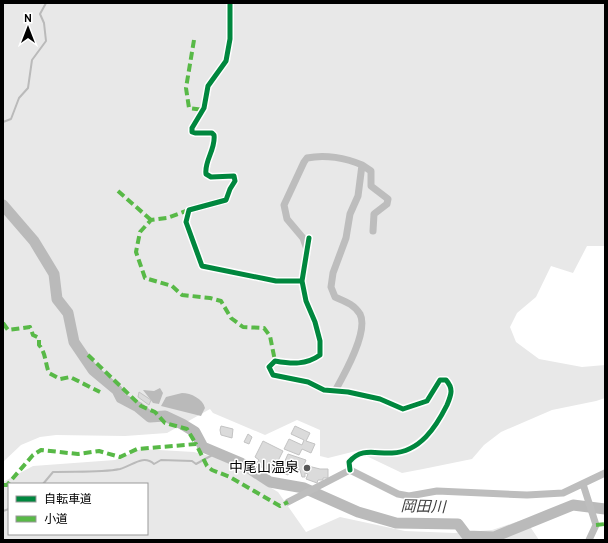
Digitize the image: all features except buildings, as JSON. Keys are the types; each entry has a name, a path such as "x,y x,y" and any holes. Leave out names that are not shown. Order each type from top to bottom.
{"street":[{"path":"230,3 230,39 226,62 208,86 204,108 192,128 192,132 212,133 214,135 213,150 206,169 206,174 210,177 234,176 236,181 230,189 226,200 189,210 186,222 202,266 276,281 302,281"},
{"path":"307,249 303,238 287,219 284,205 307,158 315,156 350,160 371,171 371,186 388,199 387,204 374,214 373,231"},
{"path":"335,391 346,373 357,343 362,323 360,314 352,304 335,297 331,287 333,274 346,238 350,214 358,196 362,165"},
{"path":"309,238 302,281 306,301 315,322 320,341 320,355 313,360 296,364 275,360 270,367 270,371 273,375 308,382 324,390 380,399 403,410 427,401 440,380 446,380 451,385 452,392 437,424 420,443 392,454 368,451 358,454 349,462 350,470"},
{"path":"350,470 398,494 410,496 437,492 526,495 563,493 605,473"},
{"path":"288,502 350,470"},
{"path":"583,484 596,525 589,540"}],"shaded area":[{"path":"3,3 605,3 605,246 587,246 573,273 551,266 536,297 517,313 510,327 516,342 539,359 582,367 605,365 605,398 552,410 501,432 484,445 472,459 402,473 356,451 328,458 320,456 320,430 297,420 265,435 213,413 210,409 167,433 125,436 56,435 40,437 21,445 3,462"},
{"path":"160,388 163,393 159,404 153,403 143,390 154,391"},
{"path":"182,393 193,395 202,402 205,408 201,416 161,406 166,397"},
{"path":"141,449 194,452 222,459 278,492 306,532 340,517 405,531 454,533 492,530 525,519 539,540 3,540 3,482 33,466 115,460"}],"waterway":[{"path":"3,122 11,119 19,98 28,88 32,60 46,41 44,23 40,14 46,3"},
{"name":"岡田川","path":"3,205 34,241 54,274 57,299 68,313 74,342 93,370 117,390 121,398 138,407 150,417 165,416 182,424 195,432 203,447 241,463 270,482 304,488 358,512 396,523 458,524 467,536 494,537 573,505 605,509"},
{"path":"44,483 53,472 120,469 142,460 150,461 154,464 161,460 192,461 196,464 216,453"},
{"path":"3,511 8,509"}],"marked path":[{"path":"194,40 186,88 189,108 203,110"},
{"path":"118,191 151,220"},
{"path":"189,210 167,218 151,220 140,232 136,252 145,278 172,286 182,295 210,298 221,301 231,318 243,327 264,328 270,336 275,361"},
{"path":"3,323 8,330 30,327 33,335 39,338 39,345 44,355 49,373 60,379 70,377 100,392"},
{"path":"88,355 141,406 155,412 165,423 187,429 196,444"},
{"path":"9,483 33,455 41,450 78,454 99,451 120,457 137,449 196,444 207,466 212,470 230,477 280,506 288,502"},
{"path":"3,485 8,484"},
{"path":"596,525 605,524"}],"cycle path":[{"path":"230,3 230,39 226,61 208,86 204,108 192,128 192,132 212,133 214,135 206,174 211,177 234,176 235,181 226,200 189,210 186,222 202,266 276,281 302,281"},
{"path":"309,238 302,281 306,301 315,322 320,341 320,355 309,361 299,363 275,361 269,367 273,375 308,382 324,390 348,392 380,399 403,409 427,401 440,380 446,380 451,389 451,395 438,422 419,443 402,452 369,452 359,454 349,462 350,470"}],"place":[{"name":"中尾山温泉","path":"307,468"}]}
